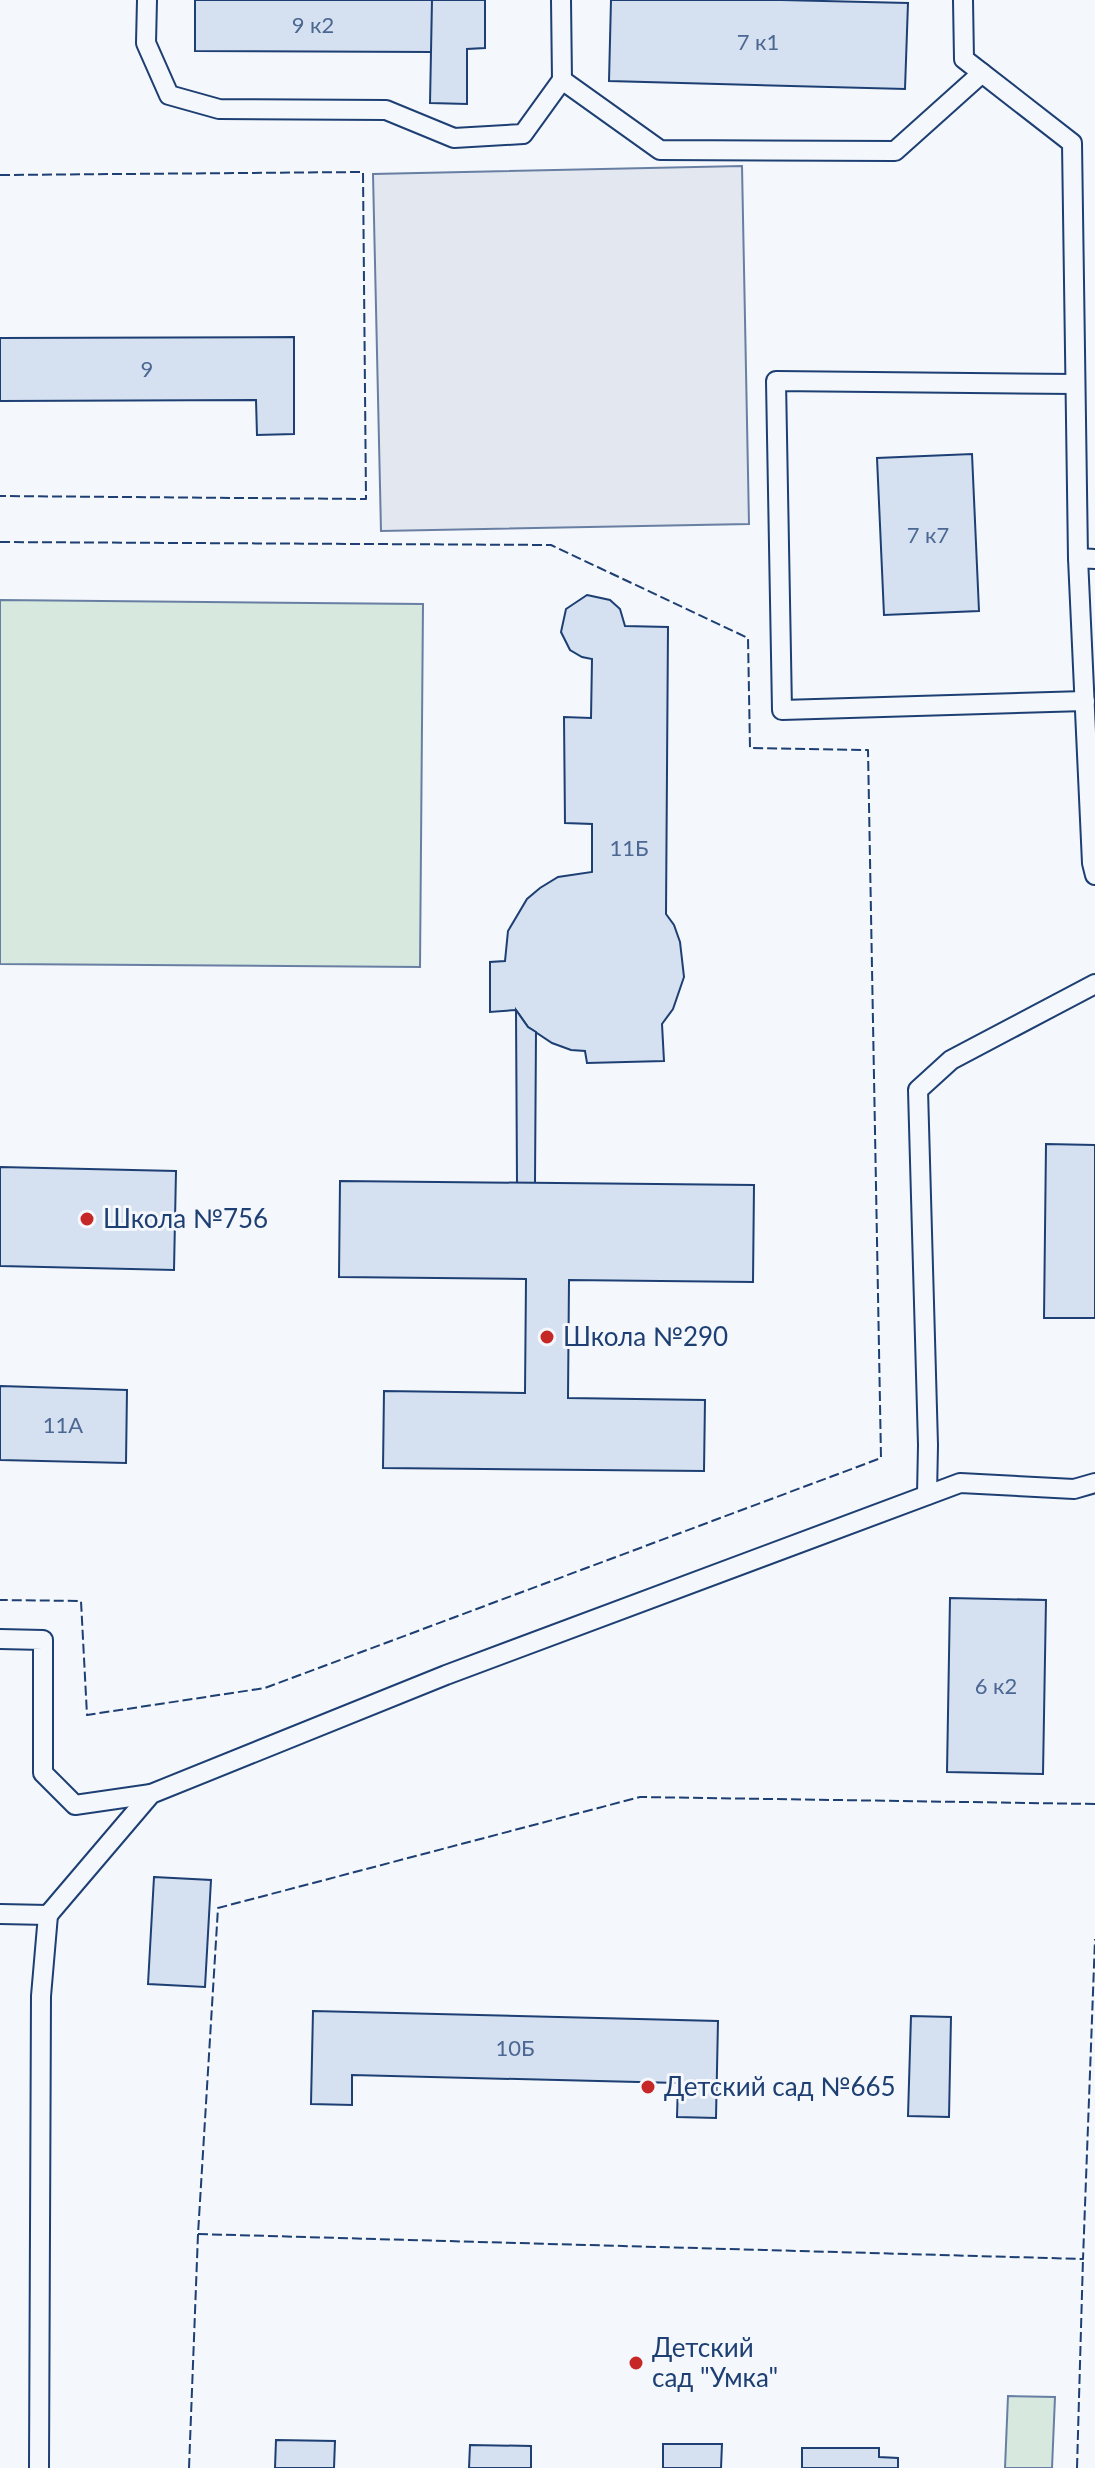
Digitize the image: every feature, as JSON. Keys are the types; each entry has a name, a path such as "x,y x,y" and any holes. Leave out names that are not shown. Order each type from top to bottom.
{"lane":[{"path":"147,0 146,43 169,95 219,109 386,110 454,138 523,134 562,80 561,0"},
{"path":"963,0 964,59 1072,143 1075,384 1086,558 1085,701 1095,875"},
{"path":"562,80 660,150 895,151 982,73"},
{"path":"1075,384 776,381 782,710 1085,701"},
{"path":"927,1495 918,1090 951,1060 1095,984"},
{"path":"0,1639 43,1640 43,1773 75,1805 151,1794 446,1675 960,1483 1074,1489 1095,1483"},
{"path":"39,2468 41,1996 48,1915 151,1794"},
{"path":"0,1914 48,1915"}],"shaded area":[{"path":"742,166 749,524 381,531 373,174"},
{"path":"0,600 423,604 420,967 0,964"},
{"path":"1008,2396 1055,2397 1052,2468 1005,2468"}],"building":[{"path":"195,0 432,0 432,52 195,51"},
{"path":"432,0 485,0 485,48 467,49 467,104 430,103"},
{"path":"611,0 908,3 905,89 609,81"},
{"path":"294,337 294,434 257,435 256,400 0,401 0,338"},
{"path":"972,454 979,611 884,615 877,458"},
{"path":"587,595 610,600 620,609 625,626 668,627 666,914 680,942 684,977 673,1009 662,1024 664,1061 587,1063 585,1051 552,1043 528,1027 516,1010 490,1012 490,962 505,961 508,931 527,899 558,877 592,872 592,824 565,823 564,717 591,718 592,659 570,650 561,632 566,609"},
{"path":"516,1010 528,1027 536,1032 535,1183 517,1183"},
{"path":"1046,1144 1095,1145 1095,1318 1044,1318"},
{"name":"Школа №756","path":"0,1167 176,1171 174,1270 0,1266"},
{"name":"Школа №290","path":"340,1181 754,1185 753,1282 569,1280 568,1398 705,1400 704,1471 383,1468 384,1391 525,1393 526,1279 339,1277"},
{"path":"0,1386 127,1390 126,1463 0,1460"},
{"path":"950,1598 1046,1600 1043,1774 947,1772"},
{"path":"154,1877 211,1880 205,1987 148,1984"},
{"path":"313,2011 718,2021 716,2118 677,2117 678,2083 352,2075 352,2105 311,2104"},
{"path":"911,2016 951,2017 949,2117 908,2116"},
{"path":"276,2440 335,2441 334,2468 275,2468"},
{"path":"663,2444 722,2444 721,2468 663,2468"},
{"path":"470,2445 531,2446 531,2468 469,2468"},
{"path":"802,2448 879,2448 879,2457 898,2458 898,2468 802,2468"}],"fence":[{"path":"0,175 363,172 366,499 0,496"},
{"path":"0,542 551,545 748,638 750,748 868,750 881,1458 265,1688 87,1715 81,1601 0,1600"},
{"path":"1095,1804 640,1797 218,1908 198,2234 1083,2259 1095,1939"},
{"path":"189,2468 200,2234"},
{"path":"1077,2468 1083,2259 1080,2259"}],"place":[{"name":"Школа №756","path":"87,1219"},
{"name":"Школа №290","path":"547,1337"},
{"name":"Детский сад №665","path":"648,2087"},
{"name":"Детский сад \"Умка\"","path":"636,2363"}]}
